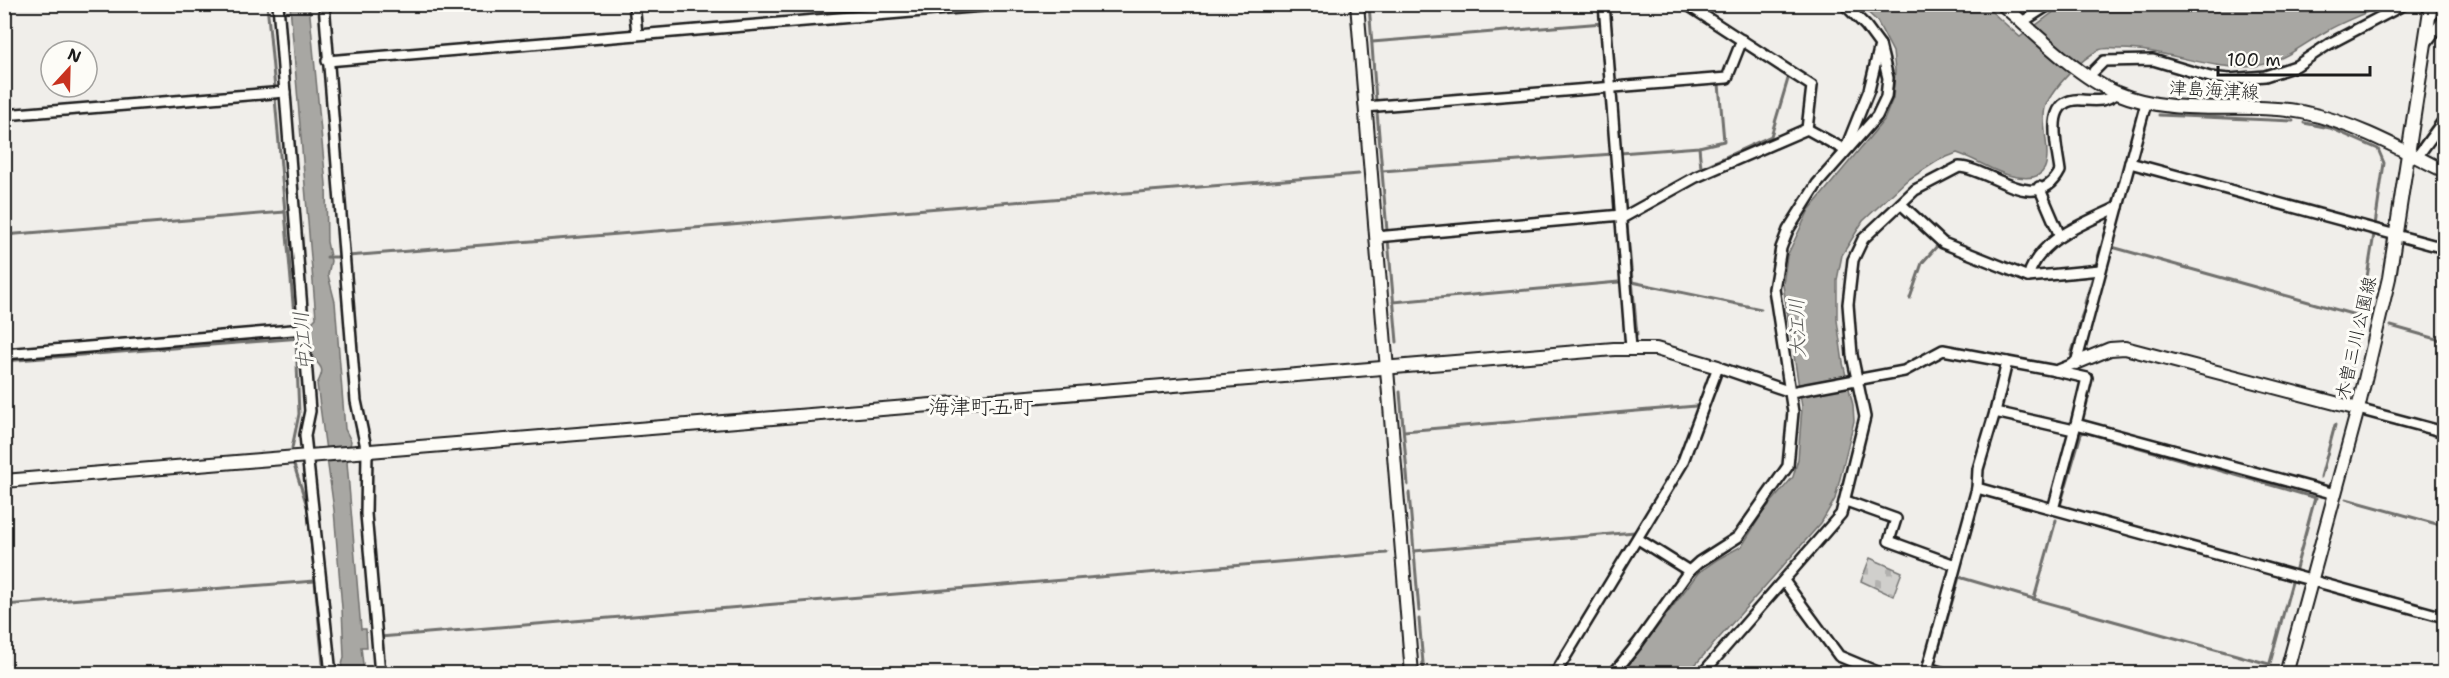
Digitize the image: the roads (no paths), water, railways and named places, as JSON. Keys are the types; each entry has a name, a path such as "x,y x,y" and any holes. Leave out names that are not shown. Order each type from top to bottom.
{"street":[{"path":"278,4 310,411 305,435 331,674"},
{"path":"324,4 380,674"},
{"path":"634,4 637,34"},
{"path":"327,60 1007,4"},
{"path":"1357,4 1412,674"},
{"path":"1604,4 1631,348"},
{"path":"1686,4 1812,86 1807,129"},
{"path":"1613,674 1638,644 1689,571 1699,561 1738,537 1758,506 1779,482 1788,466 1793,392 1774,289 1781,248 1788,230 1816,184 1845,150 1865,132 1877,116 1886,97 1888,78 1880,45 1844,4"},
{"name":"津島海津線","path":"2002,4 2117,93 2146,103 2182,108 2300,112 2357,129 2445,171"},
{"path":"2025,24 2050,4"},
{"path":"2089,72 2104,61 2153,60 2210,77 2229,80 2265,76 2296,66 2329,44 2405,4"},
{"name":"木曽三川公園線","path":"2286,674 2358,409 2389,279 2413,155 2431,4"},
{"path":"2425,45 2445,19"},
{"path":"1365,107 1726,78 1742,40"},
{"path":"1845,150 1869,90 1880,45"},
{"path":"4,115 285,92"},
{"path":"1703,673 1832,526 1845,501 1865,417 1852,355 1848,304 1853,260 1863,239 1902,205 1915,190 1959,167 1983,174 2008,187 2026,190 2050,183 2060,171 2054,116 2061,104 2076,99 2106,101 2117,93"},
{"path":"2076,363 2146,103"},
{"path":"2413,155 2445,120"},
{"path":"1376,237 1622,217 1696,177 1807,129"},
{"path":"1807,129 1845,150"},
{"path":"2130,162 2445,248"},
{"path":"2039,187 2048,213 2060,236"},
{"path":"1902,205 1943,243 2028,277 2100,270"},
{"path":"2028,277 2032,262 2060,236 2118,207"},
{"path":"4,354 304,329"},
{"path":"4,481 1631,348 1656,349 1793,392 1904,371 1943,350 2087,378 2053,509"},
{"path":"2056,371 2110,349 2125,348 2445,432"},
{"path":"1947,674 1927,671 1977,488 1978,469 2007,362"},
{"path":"1555,674 1682,464 1718,367"},
{"path":"1995,412 2075,427 2335,494"},
{"path":"1977,488 2445,617"},
{"path":"1845,501 1896,519 1888,541 1955,565"},
{"path":"1638,539 1689,571"},
{"path":"1784,581 1839,656 1882,674"}],"water":[{"path":"290,5 309,5 326,184 327,242 331,261 328,275 335,302 345,429 351,441 347,462 361,629 366,629 367,647 361,647 364,673 340,673 344,657 342,608 334,510 317,384 322,369 313,358 310,346 312,322 316,318"},
{"name":"大江川","path":"1860,5 1984,5 2020,37 2063,5 2382,5 2332,28 2284,57 2256,66 2223,66 2155,52 2101,49 2069,74 2046,105 2044,115 2046,166 2040,174 2030,178 2012,176 1957,153 1939,160 1906,181 1863,221 1842,255 1837,280 1837,320 1854,421 1835,499 1821,523 1688,673 1622,674 1698,573 1742,546 1763,512 1793,477 1798,459 1802,407 1783,285 1787,256 1809,210 1884,120 1893,98 1895,71 1893,52 1877,21"}],"waterway":[{"path":"267,4 275,89"},
{"path":"1369,4 1376,101"},
{"path":"1609,6 1615,83"},
{"path":"1372,42 1603,23"},
{"path":"1699,147 1701,168 1771,136 1788,79"},
{"path":"1620,153 1699,147 1724,141 1719,84"},
{"path":"1616,92 1619,141"},
{"name":"中江川","path":"275,98 295,326"},
{"path":"2421,142 2444,110"},
{"path":"1377,112 1387,231"},
{"path":"2159,115 2293,121"},
{"path":"2304,123 2330,128 2378,149 2384,163 2375,225"},
{"path":"1382,171 1613,154"},
{"path":"1621,160 1625,209"},
{"path":"348,256 1359,174"},
{"path":"2119,185 2121,178"},
{"path":"2114,203 2117,192"},
{"path":"4,235 285,212"},
{"path":"2096,264 2110,217"},
{"path":"1627,224 1637,335"},
{"path":"2345,391 2355,351 2374,234"},
{"path":"2412,234 2444,243"},
{"path":"1388,239 1397,342"},
{"path":"1910,298 1922,263 1938,245 2022,279"},
{"path":"2112,247 2359,316"},
{"path":"327,257 337,257"},
{"path":"2029,282 2093,276 2085,303"},
{"path":"1393,302 1619,282"},
{"path":"1632,282 1761,309"},
{"path":"2081,318 2084,310"},
{"path":"2078,329 2080,322"},
{"path":"2391,326 2444,341"},
{"name":"中江川","path":"4,361 301,338"},
{"name":"中江川","path":"292,448 299,414 296,339"},
{"path":"2071,355 2076,339"},
{"path":"1400,392 1408,485"},
{"path":"1404,431 1696,406"},
{"path":"2321,477 2335,425"},
{"path":"2060,506 2081,434 2084,432 2316,498"},
{"path":"294,465 308,509 324,674"},
{"path":"1409,493 1419,611"},
{"path":"2295,572 2315,498"},
{"path":"2346,499 2444,526"},
{"path":"1934,665 1959,577 2034,599 2056,520"},
{"path":"1414,551 1635,532"},
{"path":"380,637 1387,553"},
{"path":"4,605 315,581"},
{"path":"2267,674 2292,582"},
{"path":"2034,599 2269,664"},
{"path":"1419,619 1424,674"},
{"path":"1500,674 1552,668"},
{"path":"2298,672 2304,674"}],"district":[{"name":"海津町五町","path":"981,407"}]}
